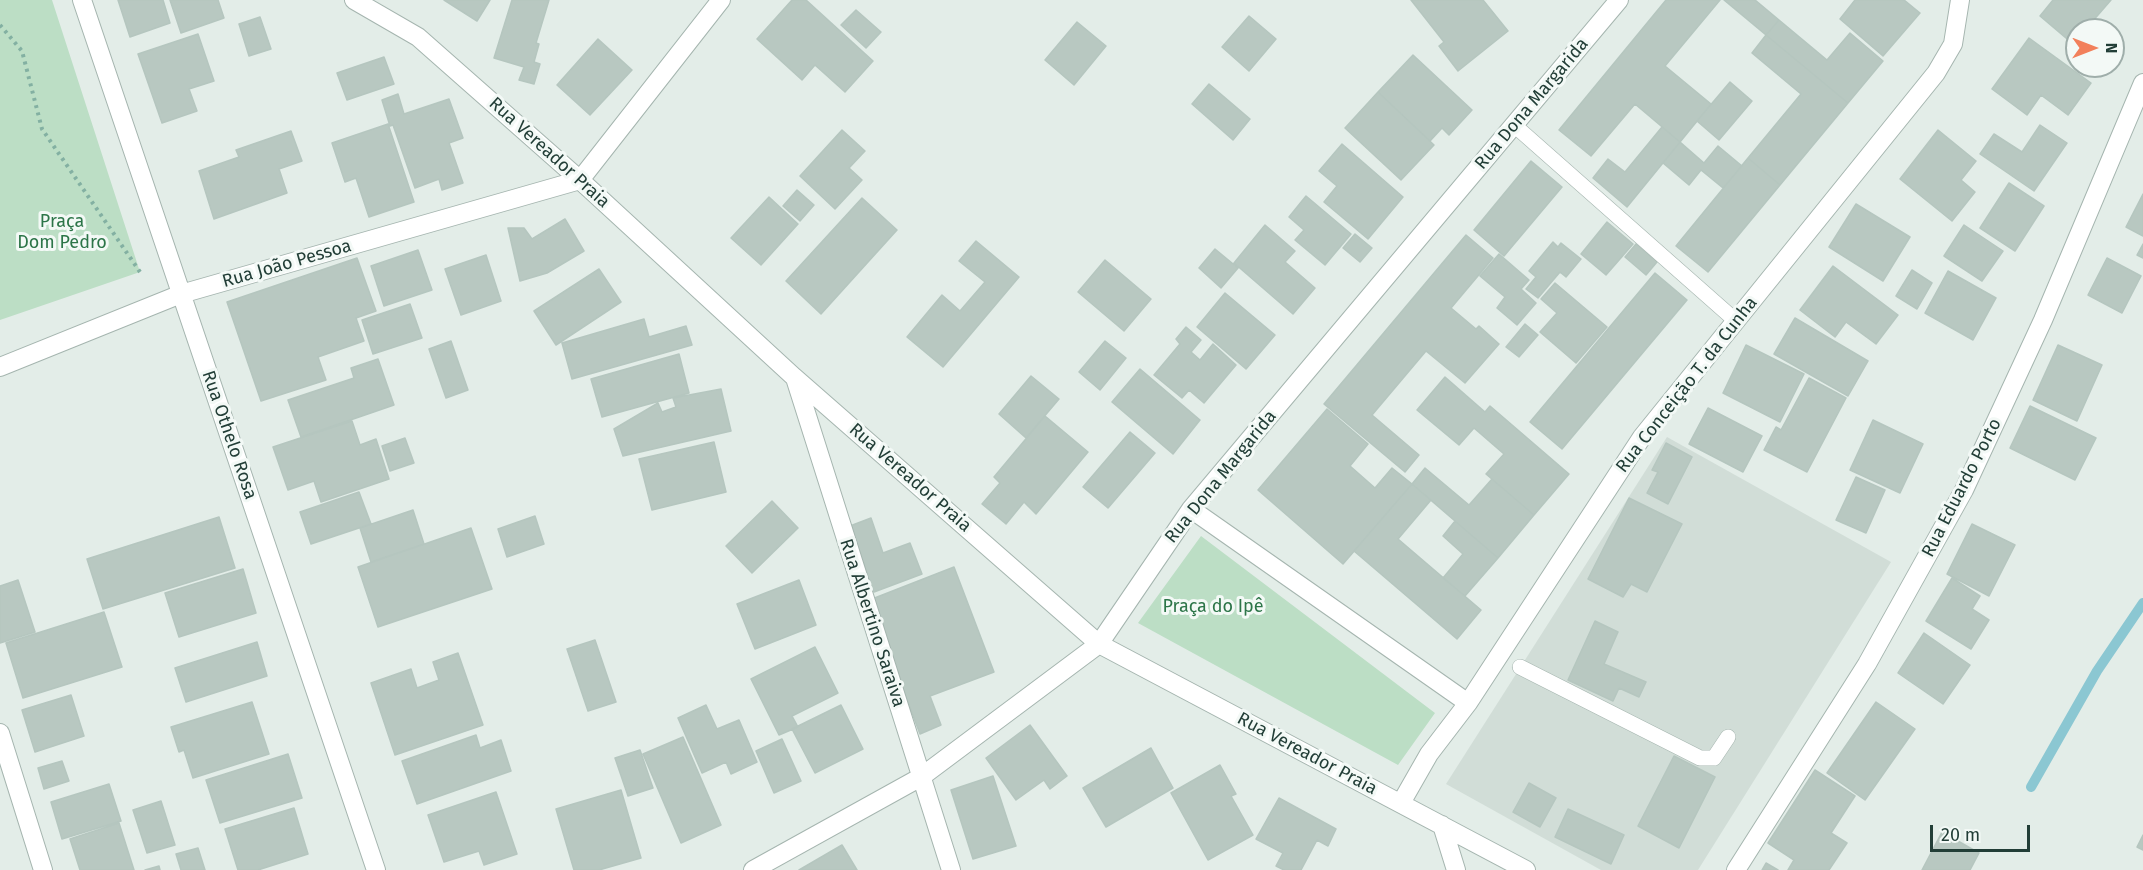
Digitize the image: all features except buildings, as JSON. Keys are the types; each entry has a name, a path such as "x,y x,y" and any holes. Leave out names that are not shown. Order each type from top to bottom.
{"street":[{"name":"Rua Othelo Rosa","path":"82,0 376,870"},
{"name":"Rua Vereador Praia","path":"354,0 418,37 580,180 794,377 1099,644 1526,870"},
{"path":"580,180 721,0"},
{"name":"Rua Dona Margarida","path":"753,870 921,777 1099,644 1191,509 1619,0"},
{"name":"Rua Conceição T. da Cunha","path":"1401,803 1429,754 1468,703 1642,437 1936,73 1953,44 1960,0"},
{"name":"Rua Eduardo Porto","path":"1736,870 1867,664 1964,490 2043,320 2143,83"},
{"name":"Rua João Pessoa","path":"0,367 182,294 580,180"},
{"name":"Rua Albertino Saraiva","path":"794,377 951,870"},
{"path":"1191,509 1468,703"},
{"path":"0,733 43,870"},
{"path":"1442,825 1456,870"}],"lane":[{"path":"1514,125 1736,321"},
{"path":"1520,667 1700,758 1714,758 1728,737"}],"path":[{"path":"0,25 22,51 42,129 140,272"}],"shaded area":[{"path":"1667,437 1891,562 1698,870 1601,870 1446,784"}],"green space":[{"name":"Praça Dom Pedro","path":"0,0 52,0 140,272 0,320"},
{"name":"Praça do Ipê","path":"1201,536 1435,713 1398,765 1138,623"}],"waterway":[{"path":"2031,787 2097,671 2143,603"}]}
